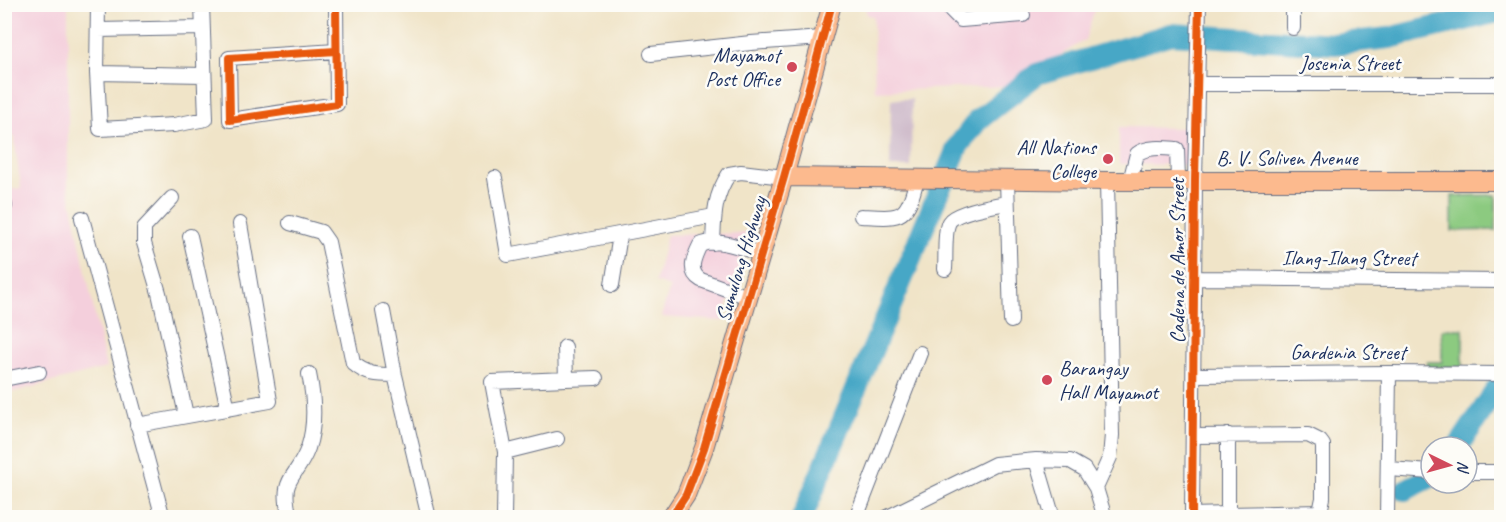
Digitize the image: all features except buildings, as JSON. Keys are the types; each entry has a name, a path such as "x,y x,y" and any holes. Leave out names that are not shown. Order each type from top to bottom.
{"main road":[{"name":"Sumulong Highway","path":"671,518 686,495 704,448 784,177 832,4"},
{"name":"B. V. Soliven Avenue","path":"784,177 1107,181 1502,181"}],"street":[{"path":"98,4 97,73 100,129 174,125 206,119 201,28 202,4"},
{"path":"336,4 337,104 230,120 229,58 336,51"},
{"path":"945,4 961,20 1023,15"},
{"name":"Cadena de Amor Street","path":"1192,516 1195,278 1187,180 1196,150 1199,4"},
{"path":"1293,4 1293,28"},
{"path":"98,30 201,28"},
{"path":"651,54 822,38"},
{"path":"97,73 204,75"},
{"name":"Josenia Street","path":"1198,84 1502,84"},
{"path":"1130,181 1137,154 1140,151 1150,149 1196,150"},
{"path":"1177,150 1187,180"},
{"path":"713,243 714,216 719,188 729,174 741,172 784,177"},
{"path":"495,178 508,255 714,216"},
{"path":"861,216 897,218 905,212 913,192 924,178"},
{"path":"1007,179 1011,321"},
{"path":"1096,488 1110,457 1112,435 1107,181"},
{"path":"172,198 144,228 144,243 159,293 186,415"},
{"path":"945,269 947,230 950,220 958,215 1007,203"},
{"path":"82,218 163,518"},
{"path":"290,223 321,232 328,242 353,363 359,369 371,374 395,375"},
{"path":"138,425 270,401 240,224"},
{"path":"612,285 620,235"},
{"path":"190,236 228,409"},
{"path":"748,297 694,276 692,271 694,264 700,245 713,243 727,244 761,254"},
{"name":"Ilang-Ilang Street","path":"1195,278 1502,280"},
{"path":"383,311 395,375 429,518"},
{"path":"565,347 566,379"},
{"path":"856,518 920,353"},
{"path":"4,379 39,372"},
{"path":"1387,516 1389,373"},
{"path":"290,518 286,489 307,451 313,429 313,393 309,374"},
{"name":"Gardenia Street","path":"1194,375 1496,374"},
{"path":"504,518 505,452 492,382 596,378"},
{"path":"1228,435 1228,514"},
{"path":"1192,516 1320,512 1323,498 1324,450 1320,441 1308,435 1193,436"},
{"path":"505,452 557,439"},
{"path":"1036,460 1053,518"},
{"path":"886,518 995,464 1036,460 1070,461 1084,469 1096,488 1105,518"},
{"path":"1389,469 1419,471"},
{"path":"1479,472 1502,471"}],"shaded area":[{"path":"5,5 68,5 68,186 106,368 5,394 5,191 21,188 14,136 5,137"},
{"path":"865,5 1096,5 1085,40 1010,86 875,91 873,16 867,15"},
{"path":"891,99 912,99 911,167 890,167"},
{"path":"1119,127 1189,128 1188,165 1119,164"},
{"path":"748,233 723,321 661,317 670,287 655,282 667,235"}],"green space":[{"path":"1496,195 1496,230 1452,231 1452,196"},
{"path":"1442,329 1463,329 1463,367 1427,367 1427,362 1442,362"}],"waterway":[{"path":"802,518 958,146 978,120 1037,74 1171,34 1334,44 1389,38 1502,11"},
{"path":"1466,435 1502,381"},
{"path":"1405,490 1419,483"}],"cycle path":[{"path":"336,4 337,104 230,120 229,58 336,51"},
{"path":"671,518 686,495 704,448 784,177 832,4"},
{"path":"1192,518 1199,4"}],"place":[{"name":"Mayamot Post Office","path":"792,67"},
{"name":"All Nations College","path":"1108,159"},
{"name":"Barangay Hall Mayamot","path":"1047,380"}]}
